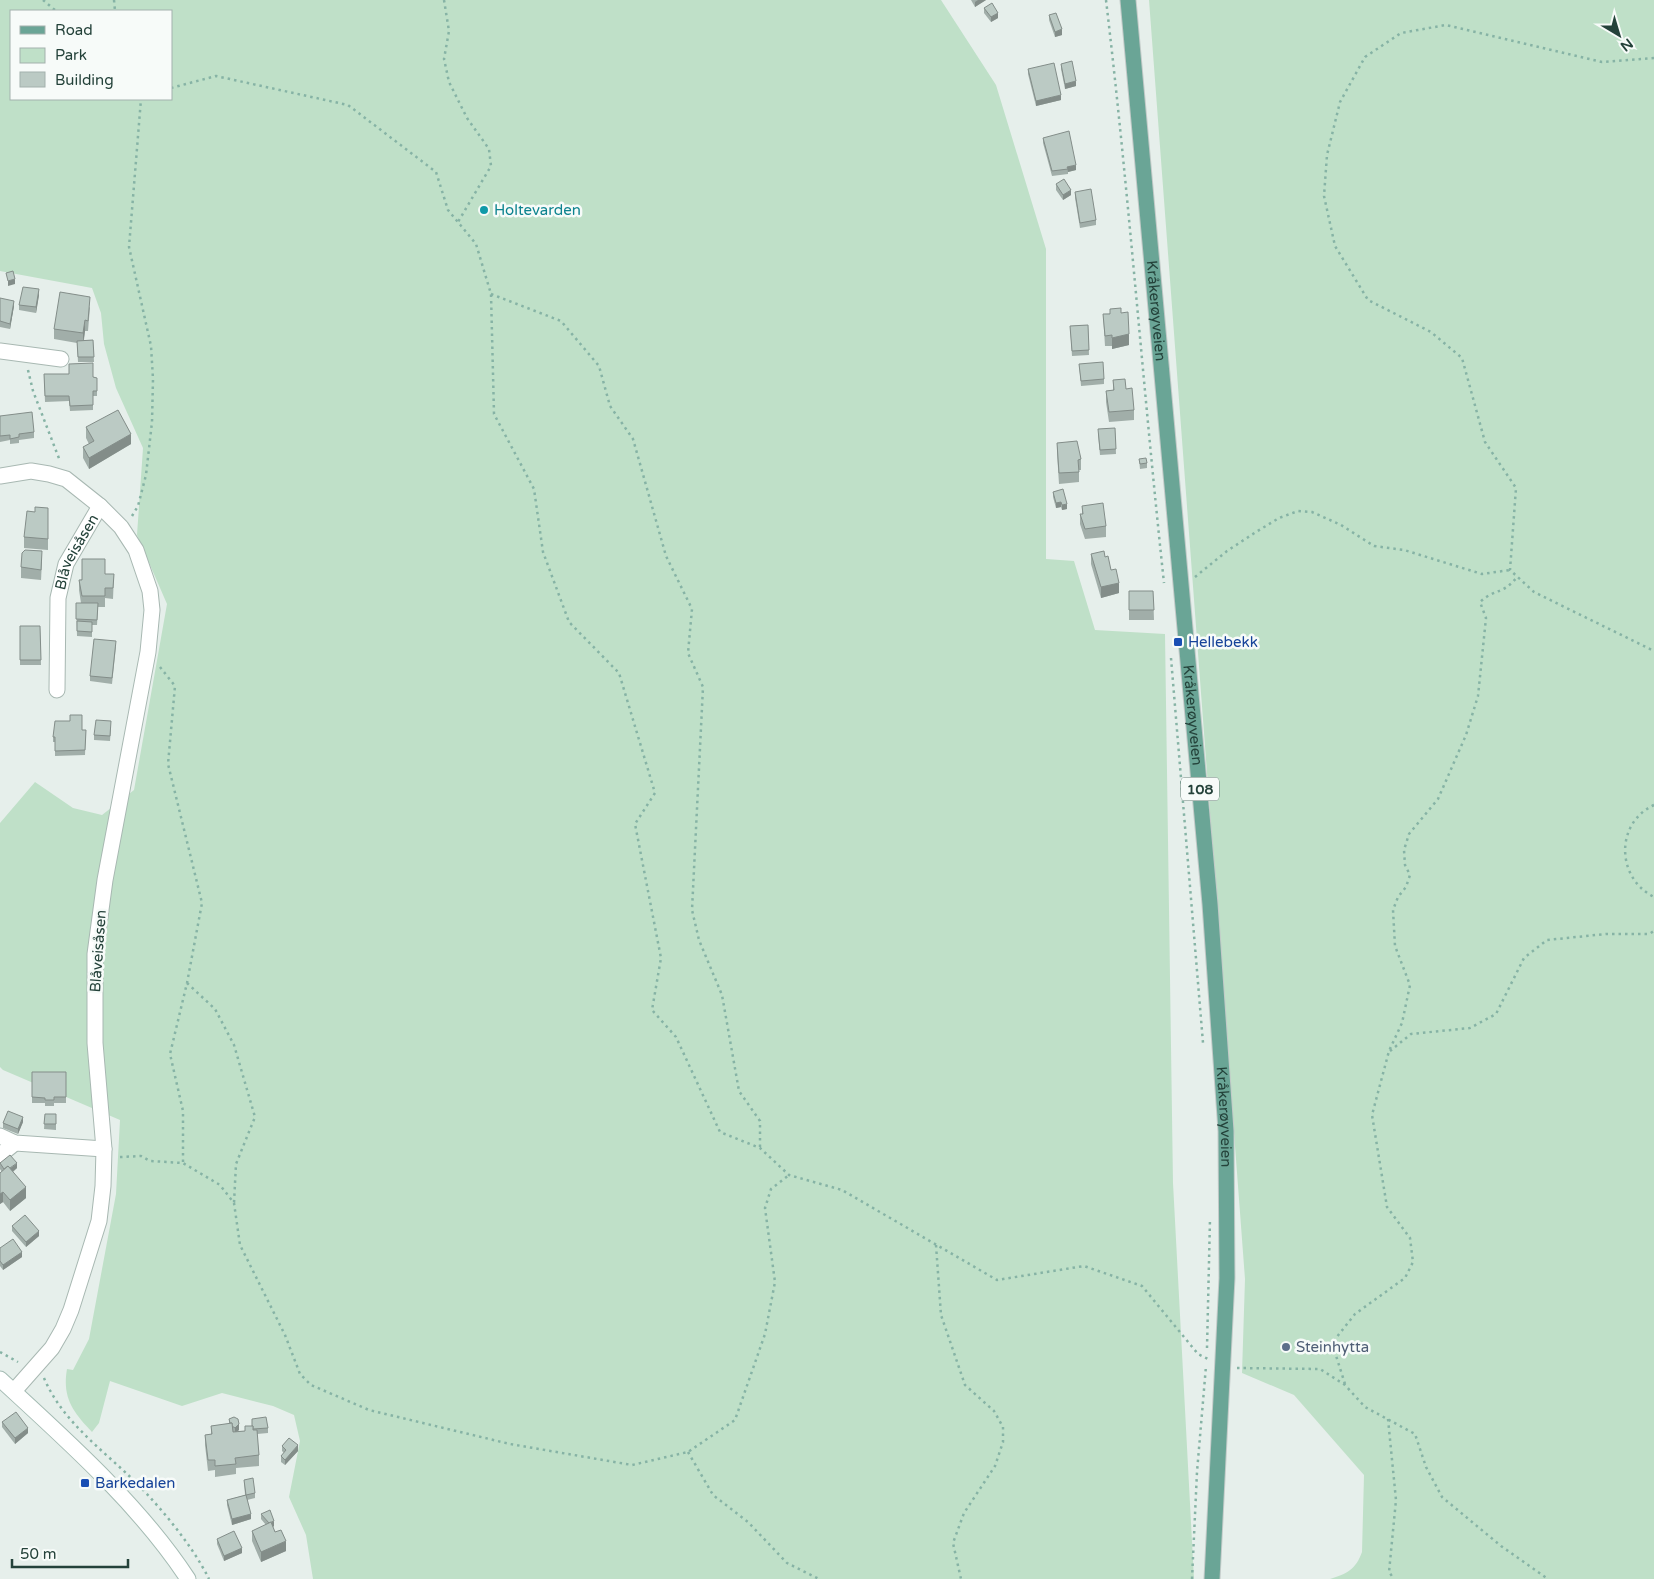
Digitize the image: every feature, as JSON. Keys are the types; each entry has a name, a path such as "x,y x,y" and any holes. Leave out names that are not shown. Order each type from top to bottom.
{"main road":[{"name":"Kråkerøyveien","path":"1128,0 1211,923 1226,1131 1227,1234 1223,1366 1212,1579"}],"street":[{"path":"0,352 61,359"},
{"name":"Blåveisåsen","path":"0,476 31,471 66,479 100,506 121,527 136,550 150,591 152,610 148,652 105,880 95,954 95,1043 104,1149 103,1186 99,1221 63,1328 52,1348 14,1391"},
{"name":"Blåveisåsen","path":"57,690 58,598 66,564 100,506"},
{"path":"0,1136 15,1143 104,1149"},
{"path":"0,1155 15,1143"},
{"path":"0,1379 120,1494 163,1544 188,1579"}],"path":[{"path":"43,0 55,10"},
{"path":"444,0 449,31 444,59 449,82 468,118 489,149 492,166 458,222"},
{"path":"1106,0 1124,153 1140,353 1164,586"},
{"path":"1510,570 1516,488 1485,442 1462,358 1430,332 1368,300 1335,246 1324,196 1328,155 1340,102 1365,56 1401,33 1446,25 1602,62 1654,58"},
{"path":"172,88 216,76 348,105 436,172 448,210 476,244 491,294 494,414 534,489 543,552 569,622 619,673 655,793 635,824 661,958 652,1010 676,1037 720,1132 760,1148 789,1175 842,1190 997,1280 1084,1266 1142,1286 1198,1354 1223,1366 1320,1370 1346,1385 1365,1407 1415,1434 1426,1467 1442,1497 1501,1546 1548,1579"},
{"path":"121,527 130,520 138,506 146,475 152,422 152,346 129,247 141,100"},
{"path":"491,294 561,321 599,366 610,406 633,439 666,556 692,608 688,654 703,686 692,910 699,940 722,995 739,1090 760,1121 760,1148"},
{"path":"24,356 33,391 66,479"},
{"path":"1182,590 1227,551 1280,518 1298,510 1312,512 1341,525 1374,546 1404,550 1482,574 1510,570 1534,592 1654,651"},
{"path":"1346,1385 1332,1343 1355,1314 1405,1278 1413,1262 1410,1238 1387,1207 1372,1115 1388,1052 1402,1023 1410,985 1395,946 1393,910 1398,897 1406,887 1410,875 1405,865 1404,850 1409,834 1438,799 1466,735 1478,696 1486,618 1480,602 1489,594 1508,589 1517,576"},
{"path":"148,652 176,686 168,764 202,903 187,983 170,1054 183,1111 183,1163"},
{"path":"1170,654 1203,1048"},
{"path":"1654,805 1646,809 1633,822 1626,836 1625,848 1629,872 1647,893 1654,897"},
{"path":"1388,1052 1411,1034 1470,1028 1496,1014 1524,958 1547,940 1606,934 1650,934 1654,931"},
{"path":"187,983 216,1009 234,1045 255,1117 236,1164 234,1203 240,1245 285,1335 300,1374 311,1385 369,1410 520,1445 632,1465 688,1452 735,1420 765,1334 775,1282 765,1208 771,1190 789,1175"},
{"path":"104,1149 113,1155 122,1157 142,1156 150,1161 183,1163 220,1186 234,1203"},
{"path":"1192,1579 1197,1472 1206,1358 1210,1214"},
{"path":"936,1245 941,1315 965,1385 994,1411 1002,1427 1003,1442 995,1466 964,1513 954,1544 961,1579"},
{"path":"0,1352 34,1370 43,1378 51,1396 69,1419 158,1506 209,1579"},
{"path":"1388,1420 1396,1500 1388,1572 1394,1579"},
{"path":"688,1452 714,1496 748,1522 787,1563 819,1579"}],"green space":[{"path":"0,0 941,0 996,85 1046,249 1046,559 1074,561 1095,630 1165,634 1173,1183 1194,1579 313,1579 306,1535 289,1497 300,1441 294,1415 273,1406 222,1393 182,1406 110,1381 99,1423 92,1432 85,1425 70,1404 66,1388 67,1369 73,1370 89,1339 116,1194 120,1120 3,1070 0,1067 0,823 35,782 73,808 102,815 134,790 167,604 137,535 143,448 116,388 104,344 101,313 92,288 0,271"},
{"path":"1149,0 1654,0 1654,1579 1330,1579 1354,1567 1362,1552 1364,1475 1294,1395 1242,1373 1245,1279"}],"building":[{"path":"992,3 998,13 991,17 984,8"},
{"path":"1056,13 1062,29 1055,32 1049,15"},
{"path":"1072,61 1076,81 1065,84 1061,64"},
{"path":"1054,63 1061,95 1036,101 1028,69"},
{"path":"1069,131 1076,165 1067,167 1068,169 1052,171 1043,138"},
{"path":"1064,179 1071,190 1063,195 1056,184"},
{"path":"1091,189 1096,220 1080,223 1075,192"},
{"path":"13,271 15,279 8,281 6,273"},
{"path":"23,287 39,289 36,307 19,305"},
{"path":"60,292 90,297 88,321 85,320 83,333 54,329"},
{"path":"0,298 14,301 10,324 0,321"},
{"path":"1121,308 1121,313 1128,312 1129,334 1112,338 1112,335 1105,336 1103,314 1110,314 1110,309"},
{"path":"1088,325 1089,350 1072,351 1070,326"},
{"path":"93,340 94,357 78,357 77,341"},
{"path":"1103,362 1104,379 1081,381 1079,364"},
{"path":"93,363 93,377 97,378 97,391 93,391 93,405 70,406 69,396 45,396 44,374 69,374 69,364"},
{"path":"1125,379 1126,389 1132,388 1134,410 1109,412 1106,391 1114,390 1113,380"},
{"path":"118,410 131,434 89,458 83,447 94,441 86,427"},
{"path":"32,412 34,432 19,434 19,437 10,439 10,435 0,436 0,416"},
{"path":"1115,428 1116,449 1100,450 1098,429"},
{"path":"1077,441 1081,459 1078,460 1079,472 1059,473 1057,443"},
{"path":"1146,458 1147,463 1140,464 1139,459"},
{"path":"1063,489 1067,504 1062,505 1061,502 1056,503 1053,492"},
{"path":"1103,503 1106,526 1085,529 1080,514 1083,514 1082,506"},
{"path":"35,507 48,508 48,539 24,537 27,511 35,512"},
{"path":"25,550 42,551 41,570 21,567 22,553"},
{"path":"1104,551 1105,557 1108,556 1111,570 1116,569 1119,583 1101,587 1091,554"},
{"path":"82,559 105,559 105,574 114,574 113,588 105,588 105,596 82,596 79,580 82,580"},
{"path":"1129,591 1153,591 1154,610 1129,610"},
{"path":"76,603 98,603 97,620 76,619"},
{"path":"77,621 92,622 92,632 77,631"},
{"path":"20,626 40,626 41,660 20,660"},
{"path":"94,639 116,641 112,678 90,676"},
{"path":"70,715 82,715 82,730 86,730 85,750 55,751 55,737 53,737 55,721 70,721"},
{"path":"96,720 111,721 110,736 94,735"},
{"path":"32,1072 66,1072 66,1097 54,1097 54,1100 45,1100 45,1098 32,1097"},
{"path":"8,1111 23,1117 18,1129 3,1123"},
{"path":"45,1114 56,1114 56,1124 44,1124"},
{"path":"10,1155 17,1163 10,1168 8,1166 4,1169 0,1163"},
{"path":"8,1166 26,1187 10,1200 3,1192 0,1194 0,1173"},
{"path":"25,1215 39,1231 26,1242 12,1226"},
{"path":"13,1239 22,1252 3,1265 0,1261 0,1248"},
{"path":"16,1412 28,1428 15,1438 2,1422"},
{"path":"234,1417 238,1419 239,1424 235,1428 229,1419"},
{"path":"266,1417 268,1428 253,1429 252,1419"},
{"path":"232,1423 233,1432 245,1431 245,1426 253,1426 253,1430 257,1430 259,1455 235,1458 236,1464 215,1466 215,1460 208,1460 205,1435 212,1434 211,1426"},
{"path":"289,1438 298,1445 285,1460 281,1456 286,1450 282,1446"},
{"path":"253,1478 255,1493 246,1495 244,1480"},
{"path":"246,1495 251,1514 232,1519 227,1500"},
{"path":"270,1510 274,1521 269,1523 261,1514"},
{"path":"271,1522 275,1532 281,1530 286,1541 261,1552 252,1531"},
{"path":"234,1531 242,1548 224,1556 217,1539"}],"place":[{"name":"Holtevarden","path":"484,210"},
{"name":"Hellebekk","path":"1178,642"},
{"name":"Steinhytta","path":"1286,1347"},
{"name":"Barkedalen","path":"85,1483"}]}
